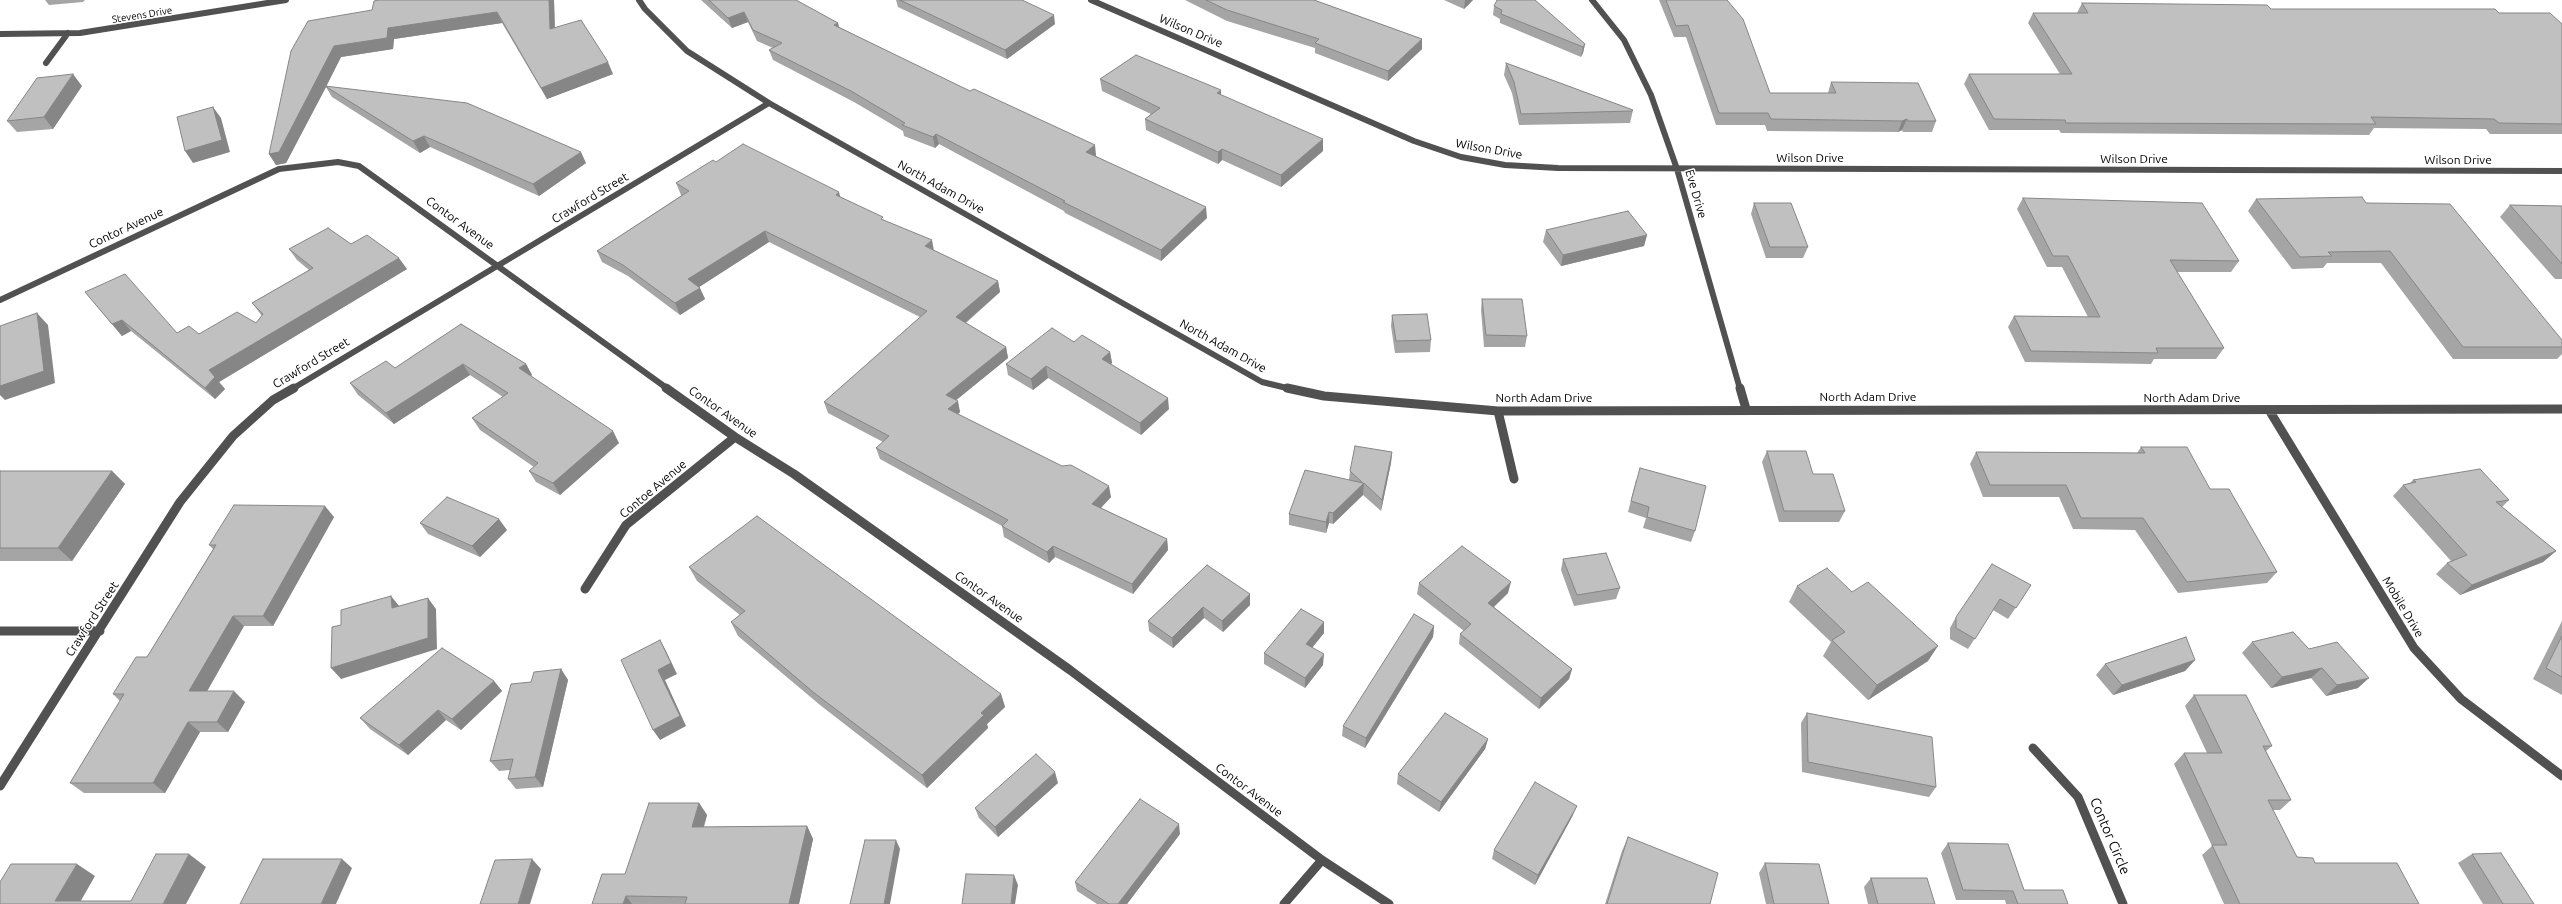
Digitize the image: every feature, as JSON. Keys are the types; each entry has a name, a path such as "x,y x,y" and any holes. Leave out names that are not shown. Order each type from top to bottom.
{"street":[{"name":"Stevens Drive","path":"0,34 68,33 150,23 286,0"},
{"name":"North Adam Drive","path":"639,0 645,9 688,51 769,103 1262,382 1324,396 1498,411 1746,409 2562,409"},
{"name":"Wilson Drive","path":"1091,0 1414,141 1461,157 1505,165 1558,168 1677,169 2562,171"},
{"name":"Eve Drive","path":"1592,0 1599,6 1624,40 1651,95 1677,169 1746,409"},
{"path":"46,63 68,33"},
{"name":"Crawford Street","path":"0,786 100,631 180,502 233,436 273,400 769,103"},
{"name":"Contor Avenue","path":"0,300 279,169 338,162 359,166 735,437 794,474 1070,670 1322,860 1389,904"},
{"name":"Mobile Drive","path":"2269,410 2414,648 2461,699 2562,776"},
{"path":"1498,411 1514,479"},
{"name":"Contoe Avenue","path":"585,589 626,525 735,437"},
{"path":"0,631 100,631"},
{"name":"Contor Circle","path":"2033,748 2078,797 2123,904"},
{"path":"1284,904 1322,860"}],"building":[{"path":"549,0 550,29 581,20 608,62 541,88 497,12 388,28 387,38 334,46 279,152 269,154 291,51 308,21 372,10 374,1"},
{"path":"709,0 796,0 838,23 834,25 970,91 974,89 1095,145 1086,152 1206,207 1161,250 1063,202 1065,201 936,134 933,137 902,125 905,123 851,91 769,50 782,43 753,30 744,12 728,18"},
{"path":"900,0 1022,0 1054,15 1005,50"},
{"path":"1206,0 1314,0 1422,39 1388,71 1315,43 1319,39 1227,10"},
{"path":"1497,0 1535,0 1585,44 1583,47 1501,14 1502,10 1494,6"},
{"path":"1666,0 1727,0 1743,19 1770,93 1836,93 1831,82 1918,83 1936,121 1908,121 1907,119 1902,121 1771,119 1768,113 1719,113 1688,25 1676,26"},
{"path":"2082,3 2267,5 2271,9 2495,9 2499,13 2550,13 2562,24 2562,124 2499,123 2494,119 2371,117 2376,124 2066,123 2065,120 1994,119 1969,74 2072,74 2033,13 2088,13"},
{"path":"1136,55 1221,90 1217,93 1323,139 1281,175 1222,149 1218,152 1145,119 1160,108 1100,79"},
{"path":"1506,63 1633,110 1521,114 1514,82"},
{"path":"73,74 44,117 7,121 37,78"},
{"path":"325,86 467,103 581,152 533,184 424,136 413,141"},
{"path":"213,107 222,140 185,151 177,117"},
{"path":"743,144 839,192 836,195 883,217 881,219 932,240 925,246 998,281 956,317 1006,347 946,395 958,401 948,409 1062,466 1071,465 1109,486 1092,504 1167,539 1132,584 1053,546 1047,552 1002,526 1008,520 876,448 889,436 824,402 927,311 765,231 688,279 700,288 675,303 623,265 597,251 689,191 676,183 713,160 716,162"},
{"path":"2362,197 2366,203 2450,204 2562,340 2562,347 2463,347 2390,251 2328,252 2332,256 2300,257 2256,199"},
{"path":"2023,198 2202,203 2239,261 2170,260 2224,348 2156,348 2158,353 2031,351 2014,316 2100,317 2068,256 2053,256"},
{"path":"1754,203 1791,203 1808,247 1770,247"},
{"path":"2510,205 2562,206 2562,264"},
{"path":"1628,211 1647,235 1563,255 1546,230"},
{"path":"328,228 351,244 367,235 399,258 209,370 215,377 205,388 122,320 112,324 85,292 125,274 177,333 189,326 199,334 237,312 256,323 263,314 252,303 313,268 289,249"},
{"path":"1482,299 1522,299 1527,336 1486,335"},
{"path":"37,313 44,371 0,386 0,326"},
{"path":"1427,314 1431,340 1396,341 1392,315"},
{"path":"461,324 526,364 519,368 613,431 553,483 529,471 538,463 472,418 508,393 463,364 386,413 350,383 386,361 395,368"},
{"path":"1052,328 1074,342 1082,335 1110,352 1102,359 1168,398 1140,423 1046,366 1031,379 1006,364"},
{"path":"1355,446 1392,452 1382,500 1364,483 1333,513 1329,512 1326,522 1289,514 1305,470 1363,483 1350,471"},
{"path":"2141,447 2187,447 2210,489 2229,489 2277,572 2187,582 2143,518 2081,518 2066,485 1990,485 1976,452 2145,453"},
{"path":"1767,451 1806,451 1813,474 1833,474 1845,511 1784,511"},
{"path":"1640,468 1706,486 1695,531 1647,517 1649,507 1631,501"},
{"path":"2480,469 2509,500 2496,502 2556,551 2472,585 2447,563 2467,555 2403,485 2416,482 2413,480"},
{"path":"0,471 112,471 58,548 0,548"},
{"path":"447,497 499,519 472,546 420,523"},
{"path":"234,505 325,506 263,616 233,616 189,691 234,691 217,722 188,722 153,783 70,783 124,694 113,694 136,657 147,657 216,545 209,545"},
{"path":"757,516 1001,694 981,713 984,715 922,775 813,692 731,622 745,611 689,567"},
{"path":"1462,546 1511,582 1488,603 1572,669 1541,698 1460,634 1471,624 1419,583"},
{"path":"1606,553 1620,588 1577,595 1563,559"},
{"path":"1992,564 2031,585 2016,608 2000,599 1975,639 1956,628 1956,617"},
{"path":"1207,565 1250,594 1222,621 1203,607 1172,638 1148,621"},
{"path":"1827,568 1852,592 1868,582 1938,646 1877,685 1832,640 1845,632 1797,586"},
{"path":"391,596 392,608 428,598 428,638 331,668 332,627 341,625 341,610"},
{"path":"1301,609 1324,622 1306,644 1324,654 1305,678 1264,653"},
{"path":"1414,614 1434,626 1366,738 1343,726"},
{"path":"2293,632 2309,649 2337,642 2369,678 2337,685 2322,668 2282,677 2252,642"},
{"path":"2562,636 2562,677 2546,668"},
{"path":"2186,637 2195,660 2122,685 2105,664"},
{"path":"660,640 671,663 658,670 680,716 653,730 621,660"},
{"path":"442,648 494,681 452,719 438,710 399,745 360,718"},
{"path":"561,669 535,777 508,779 513,759 490,761 511,684 531,682 534,672"},
{"path":"2194,695 2246,695 2272,746 2263,746 2291,800 2268,800 2297,857 2313,858 2315,863 2397,863 2419,904 2240,904 2212,845 2227,845 2184,753 2222,753"},
{"path":"1445,713 1488,739 1441,802 1398,774"},
{"path":"1807,713 1932,737 1936,787 1808,762"},
{"path":"1036,754 1055,772 995,827 975,808"},
{"path":"1535,782 1577,806 1538,875 1494,850"},
{"path":"1140,799 1179,824 1118,904 1109,904 1075,882"},
{"path":"649,803 699,803 692,827 807,826 789,904 685,904 687,897 626,896 623,904 592,904 602,874 625,874"},
{"path":"1628,837 1718,873 1710,904 1607,904"},
{"path":"865,840 896,840 884,904 850,904"},
{"path":"1948,843 2008,844 2024,890 2063,890 2068,904 2018,904 2013,891 1963,890"},
{"path":"2501,853 2534,904 2503,904 2472,854"},
{"path":"156,854 189,854 163,904 0,904 0,882 11,864 77,864 55,901 131,901"},
{"path":"263,859 342,859 321,904 240,904"},
{"path":"532,859 518,904 480,904 495,860"},
{"path":"1765,863 1819,864 1829,904 1774,904"},
{"path":"966,874 1014,875 1011,904 962,904"},
{"path":"1871,878 1927,878 1935,904 1878,904"}]}
